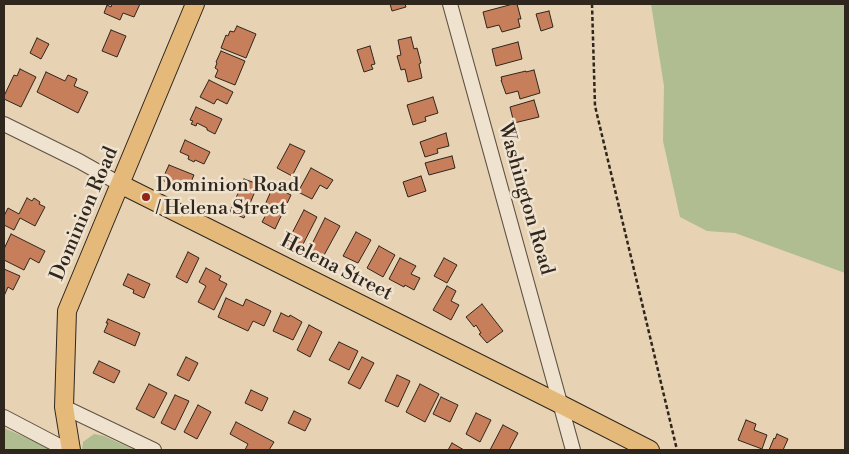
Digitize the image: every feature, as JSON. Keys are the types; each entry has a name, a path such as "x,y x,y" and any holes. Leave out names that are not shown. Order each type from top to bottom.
{"main road":[{"name":"Dominion Road","path":"69,450 64,407 67,311 195,4"},
{"name":"Helena Street","path":"120,184 650,450"}],"street":[{"name":"Washington Road","path":"450,4 573,450"},
{"name":"Helena Street","path":"4,124 79,161 120,184"},
{"path":"64,407 154,450"},
{"path":"4,417 69,450"}],"path":[{"path":"592,4 595,106 677,450"}],"green space":[{"path":"651,4 845,4 845,273 735,233 707,231 680,217 663,141 664,86"},
{"path":"4,428 55,450 4,450"},
{"path":"94,434 104,436 135,450 82,450 83,442"}],"building":[{"path":"112,4 140,4 134,17 123,13 120,20 104,13 107,5 111,7"},
{"path":"390,4 405,4 406,7 392,11"},
{"path":"517,4 521,19 518,19 520,27 502,32 499,25 487,28 483,12"},
{"path":"549,11 553,27 541,31 536,14"},
{"path":"237,26 256,34 246,58 221,48 226,35 228,36 230,31 234,32"},
{"path":"111,30 126,36 117,57 102,51"},
{"path":"411,37 414,49 417,48 422,78 408,82 405,69 401,70 397,56 401,55 398,40"},
{"path":"37,38 49,44 41,59 30,53"},
{"path":"518,42 522,59 496,66 492,49"},
{"path":"370,46 375,64 371,65 373,69 364,72 357,50"},
{"path":"221,51 245,61 235,85 215,77 218,70 215,68 216,62"},
{"path":"20,69 36,77 21,107 4,99 14,75 17,76"},
{"path":"534,70 540,93 520,99 518,91 506,94 501,77"},
{"path":"46,72 65,81 68,75 77,79 74,86 88,92 78,113 37,92"},
{"path":"209,80 233,92 227,104 217,99 214,104 200,97"},
{"path":"433,97 438,113 425,117 426,121 413,125 407,105"},
{"path":"534,100 539,117 514,123 510,107"},
{"path":"196,107 222,119 215,134 197,123 196,126 191,124 193,121 190,120"},
{"path":"446,133 449,146 437,149 438,153 425,157 420,142"},
{"path":"185,140 210,152 204,164 188,159 189,156 180,152"},
{"path":"290,144 305,151 292,176 277,168"},
{"path":"452,156 455,168 429,175 425,163"},
{"path":"169,165 194,175 187,191 162,180"},
{"path":"311,168 333,180 327,189 320,185 312,199 298,192"},
{"path":"421,176 426,191 408,197 403,182"},
{"path":"244,179 258,184 244,218 230,212"},
{"path":"276,188 291,195 275,229 262,222 269,209 264,207 271,191 274,193"},
{"path":"27,198 32,201 34,198 45,207 35,226 20,218 14,230 4,225 4,216 8,208 19,214"},
{"path":"304,210 317,217 299,252 286,245"},
{"path":"325,218 340,226 323,257 309,250"},
{"path":"356,232 371,240 358,263 343,256"},
{"path":"11,234 45,251 39,263 30,258 24,270 4,260 4,249"},
{"path":"379,246 395,255 383,277 367,268"},
{"path":"188,252 199,258 187,283 176,277"},
{"path":"400,258 416,266 411,274 420,278 414,290 389,279"},
{"path":"444,258 457,265 447,283 434,276"},
{"path":"206,268 221,276 219,280 227,284 214,310 198,302 206,286 199,282"},
{"path":"4,269 20,276 13,290 8,287 4,296"},
{"path":"128,274 150,284 144,298 133,293 134,290 123,285"},
{"path":"447,286 456,291 451,301 459,305 451,320 433,310"},
{"path":"226,298 243,306 246,299 271,311 264,326 253,321 248,331 218,317"},
{"path":"482,304 503,331 487,343 479,334 481,333 476,325 474,327 466,317"},
{"path":"281,313 289,317 290,315 302,322 293,340 273,331"},
{"path":"108,319 140,333 135,346 104,332"},
{"path":"309,325 322,332 310,357 297,350"},
{"path":"339,342 358,351 349,370 329,360"},
{"path":"186,357 198,363 189,381 177,375"},
{"path":"362,357 374,363 360,389 348,383"},
{"path":"99,361 120,371 114,383 93,373"},
{"path":"397,375 410,381 398,407 385,401"},
{"path":"149,384 167,393 154,418 136,409"},
{"path":"420,384 439,394 425,422 406,412"},
{"path":"251,390 268,398 262,411 245,403"},
{"path":"175,395 189,401 175,430 161,423"},
{"path":"441,397 458,405 450,422 433,414"},
{"path":"198,405 211,412 197,439 184,432"},
{"path":"294,411 311,419 305,431 288,423"},
{"path":"476,413 491,420 480,442 466,434"},
{"path":"746,420 756,424 754,430 767,435 762,449 738,440"},
{"path":"236,422 274,442 269,450 245,450 248,444 230,434"},
{"path":"503,425 518,433 509,450 490,450"},
{"path":"777,434 788,439 783,450 769,450 774,438"},
{"path":"452,443 464,450 448,450"}],"place":[{"name":"Dominion Road / Helena Street","path":"146,197"}]}
